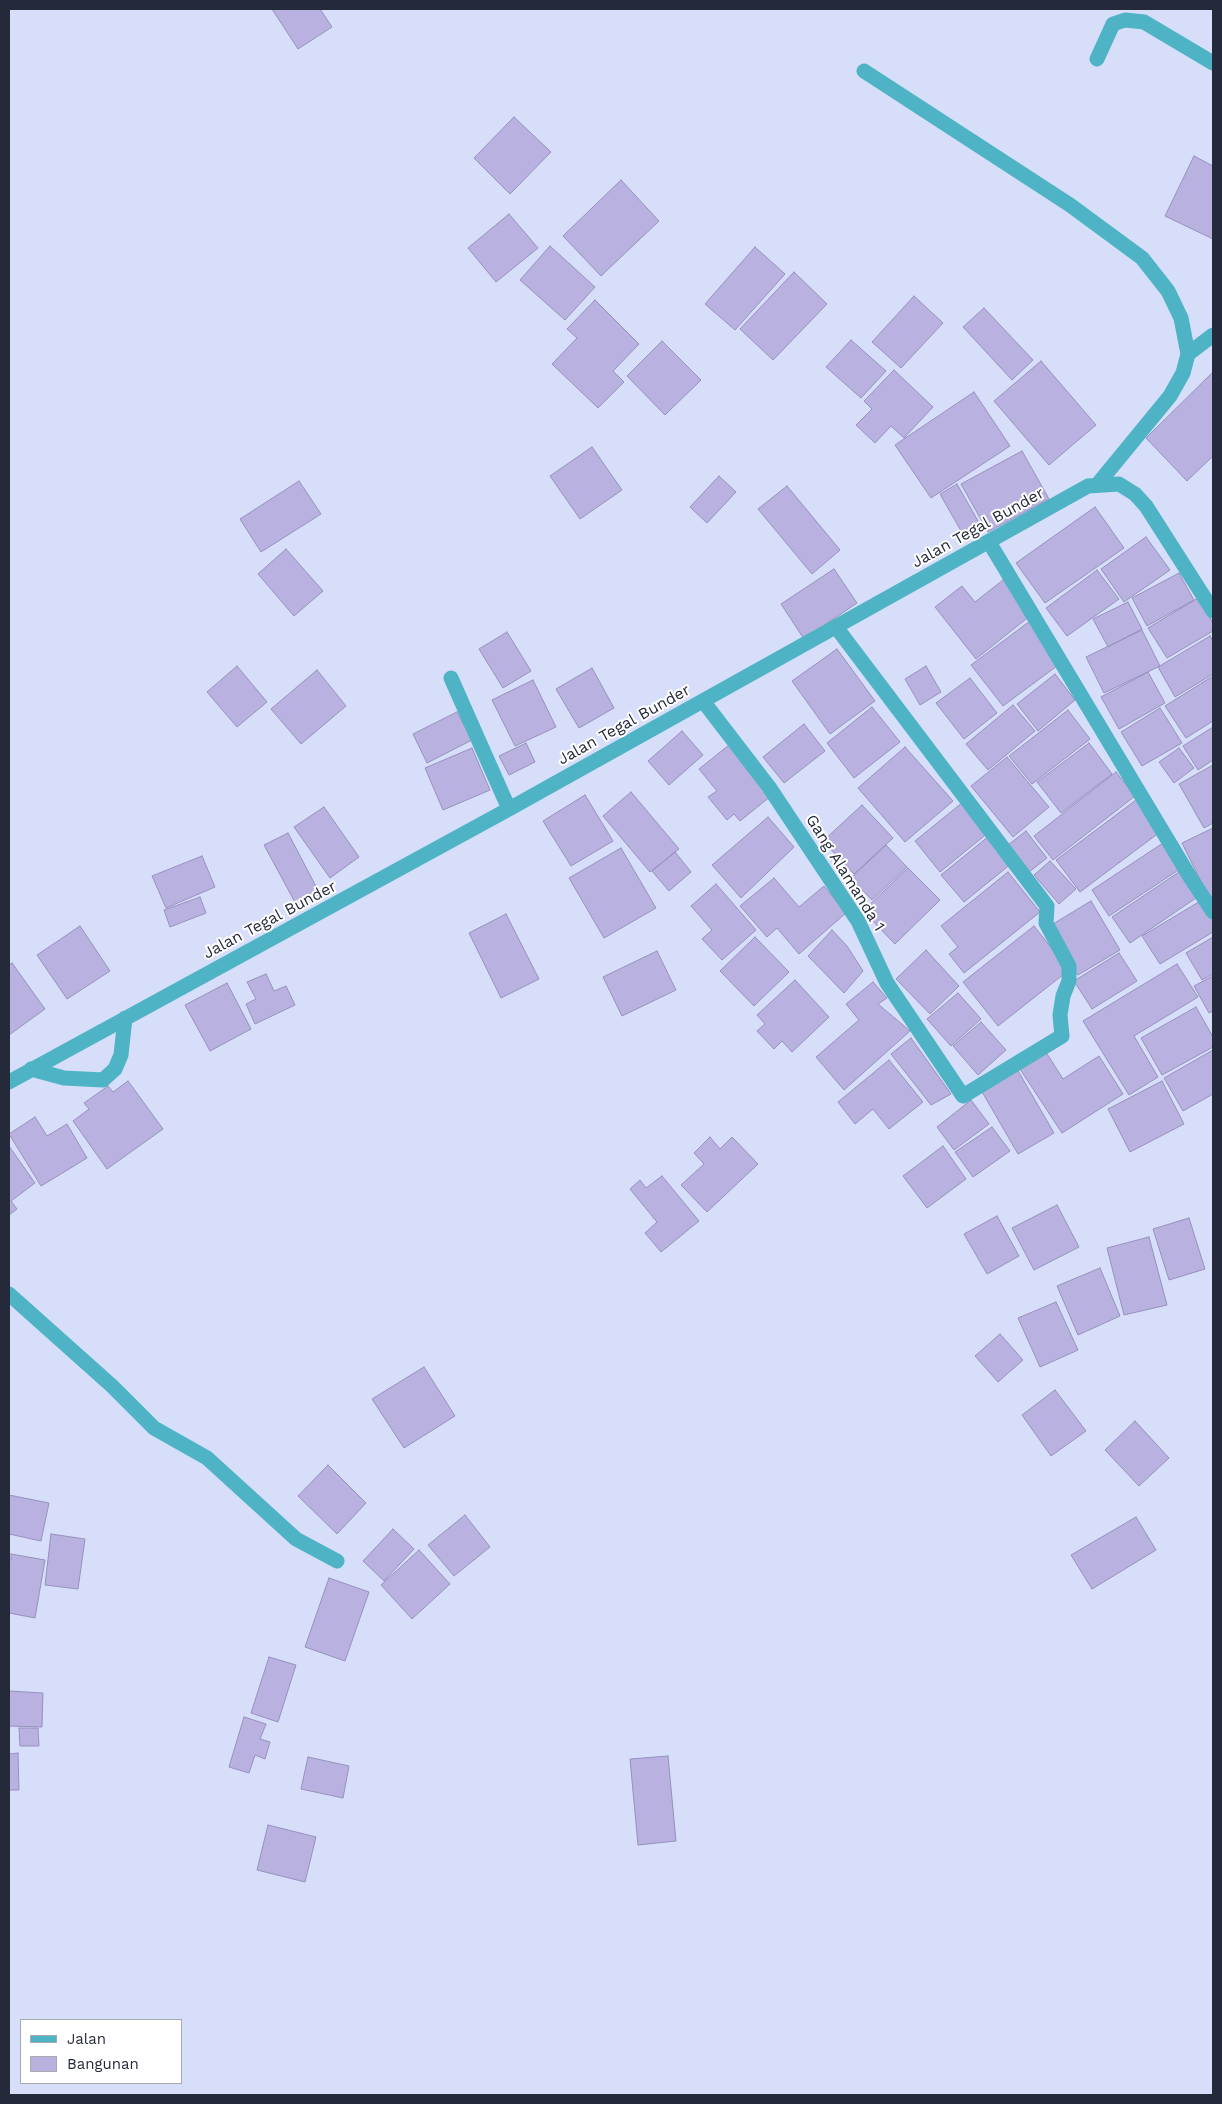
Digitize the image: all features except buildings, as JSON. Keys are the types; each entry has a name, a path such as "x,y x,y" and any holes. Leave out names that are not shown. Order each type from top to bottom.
{"street":[{"path":"1096,59 1113,24 1125,20 1144,22 1213,63"},
{"path":"864,71 1070,205 1142,258 1168,291 1181,318 1188,354 1184,373 1170,396 1097,485"},
{"path":"1188,354 1213,334"},
{"name":"Jalan Tegal Bunder","path":"9,1082 509,809 1088,486 1119,484 1135,494 1146,506 1213,611"},
{"path":"989,542 1190,877 1213,912"},
{"name":"Gang Alamanda 1","path":"703,701 768,787 858,921 888,983 963,1096 1062,1036 1060,1015 1068,981 1069,966 1046,923 1047,906 836,627"},
{"path":"451,678 509,809"},
{"path":"31,1069 64,1078 103,1080 115,1069 121,1055 125,1018"},
{"path":"9,1294 112,1386 154,1428 208,1458 296,1539 337,1562"}]}
